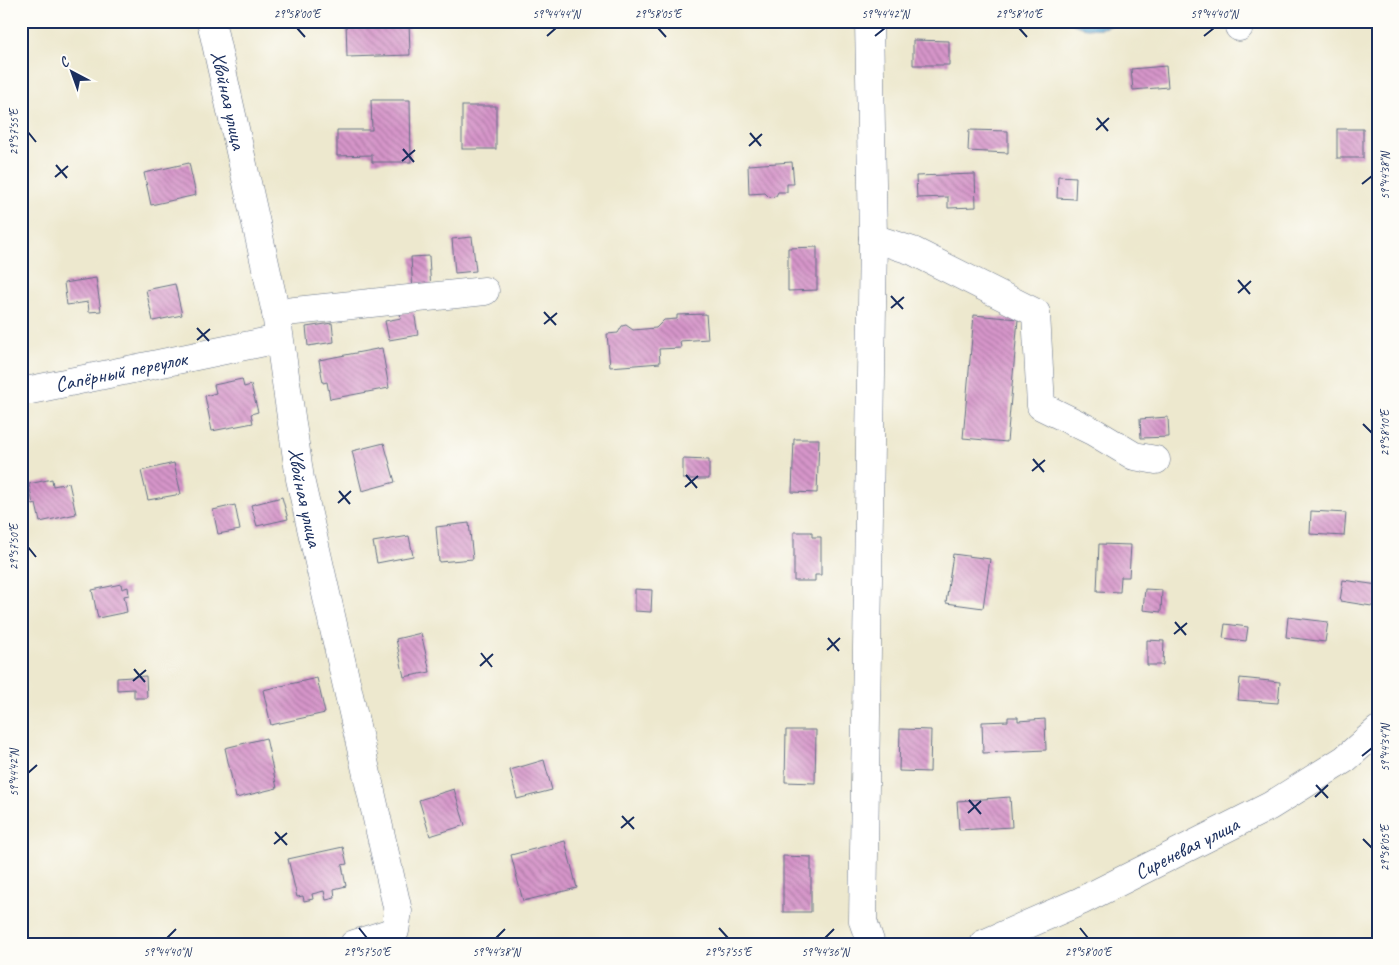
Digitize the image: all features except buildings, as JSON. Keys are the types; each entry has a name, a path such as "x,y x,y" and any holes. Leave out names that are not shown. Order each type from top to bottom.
{"street":[{"name":"Хвойная улица","path":"211,21 278,326 300,479 398,911 395,931 354,944"},
{"path":"869,21 873,238 864,921 871,944"},
{"path":"873,238 913,251 1036,313 1041,406 1094,432 1134,456 1156,460"},
{"name":"Сапёрный переулок","path":"21,392 278,326 485,291"},
{"name":"Сиреневая улица","path":"983,944 1081,901 1270,806 1345,759 1378,730"}],"water":[{"path":"1068,21 1118,21 1107,27 1093,29"}]}
